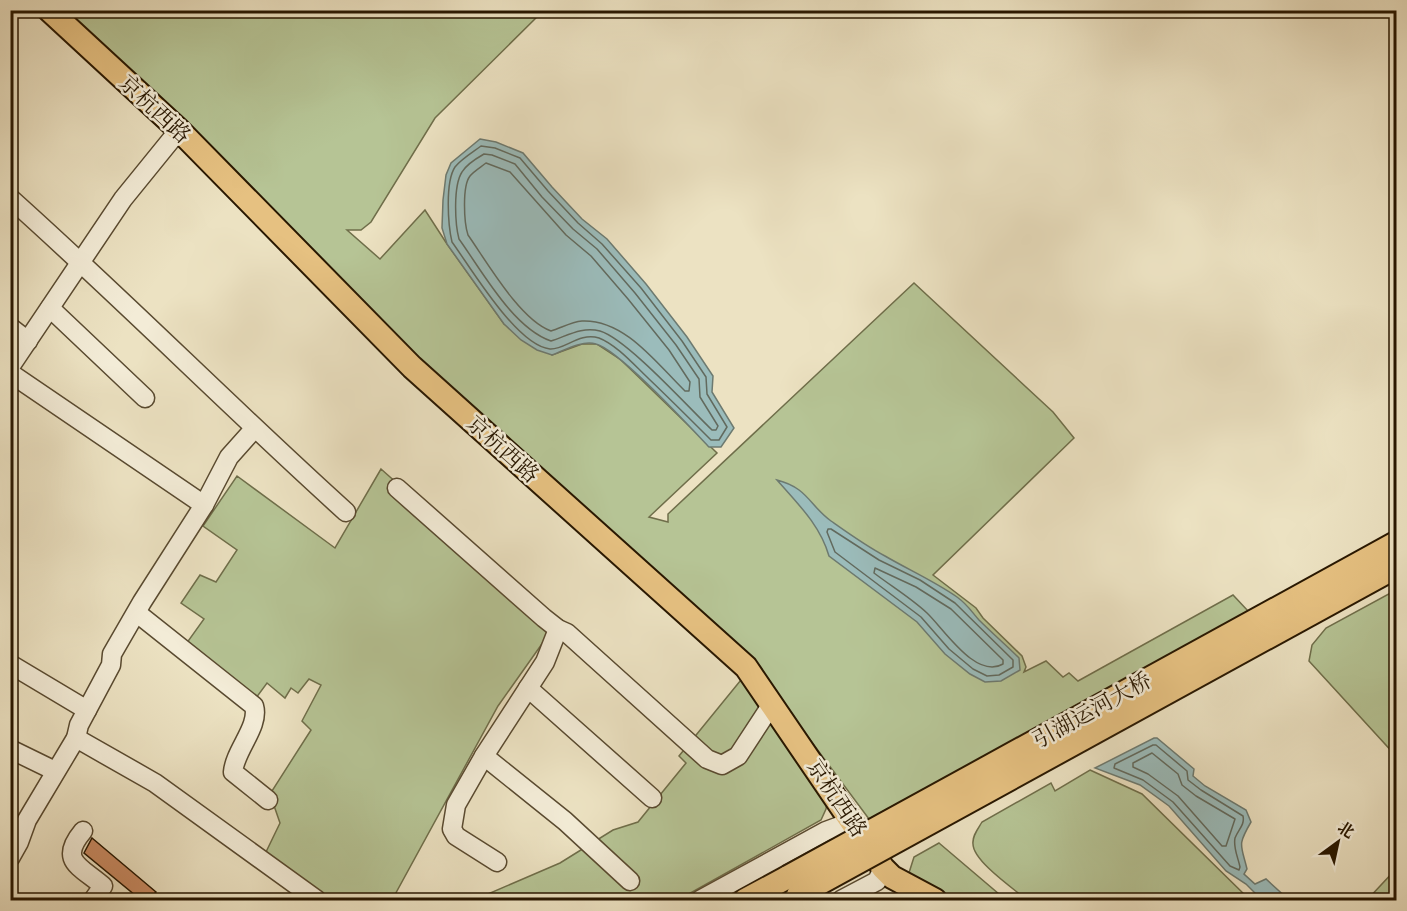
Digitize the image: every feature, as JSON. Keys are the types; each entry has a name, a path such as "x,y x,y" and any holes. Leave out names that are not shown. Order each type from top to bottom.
{"main road":[{"name":"京杭西路","path":"49,10 179,130 412,367 746,667 883,868 892,877 935,900"},
{"name":"引湖运河大桥","path":"791,891 1396,543"},
{"name":"引湖运河大桥","path":"791,891 1396,567"},
{"path":"745,900 791,891"}],"street":[{"path":"10,367 123,199 179,130"},
{"path":"10,198 82,262 254,429 346,512"},
{"path":"50,308 146,398"},
{"path":"10,327 28,341"},
{"path":"10,373 204,505"},
{"path":"10,858 20,842 27,820 76,738 76,731 111,665 112,654 204,505 229,457 254,429"},
{"path":"397,488 558,629 567,633 707,759 723,765 738,756 772,704"},
{"path":"137,613 254,706 255,719 234,760 233,772 268,800"},
{"path":"497,862 456,836 452,829 456,805 484,756 545,662 558,629"},
{"path":"10,664 87,710"},
{"path":"528,688 652,798"},
{"path":"76,738 155,783 317,900"},
{"path":"10,749 53,770"},
{"path":"484,756 565,821 630,881"},
{"path":"700,900 826,831 853,822"},
{"path":"82,831 70,848 71,856 103,886 93,900"},
{"path":"841,900 877,881 883,868"}],"green space":[{"path":"327,10 336,17 344,15 349,10 543,11 435,118 371,222 361,230 347,230 380,259 425,210 504,324 552,355 582,344 597,344 620,359 717,453 649,517 668,522 668,514 914,283 1053,412 1074,438 933,575 976,608 983,618 1022,656 1026,667 1024,672 1046,661 1063,677 1069,673 1078,681 1233,595 1249,612 869,819 747,655 421,363 58,11"},
{"path":"381,469 556,624 498,706 392,900 331,900 266,852 280,823 270,794 311,730 302,721 321,685 309,679 298,693 291,688 285,698 267,683 256,698 186,644 204,619 181,603 200,575 216,582 237,550 203,526 237,476 335,548"},
{"path":"1396,590 1396,756 1309,661 1312,645 1326,628"},
{"path":"745,675 828,795 826,809 821,820 678,900 474,900 560,863 613,830 638,822 686,763 679,756"},
{"path":"1090,770 1142,794 1250,900 1027,900 995,874 980,858 975,851 973,841 982,822 1051,783 1055,791"},
{"path":"939,843 1006,900 953,900 908,876 914,857"},
{"path":"1396,869 1396,900 1367,900"}],"water":[{"path":"480,139 496,142 523,153 582,219 607,239 646,284 687,337 713,376 712,392 734,428 721,447 709,447 654,390 607,349 596,344 585,343 552,355 537,350 521,340 504,324 447,244 442,228 446,175 451,163"},
{"path":"777,480 802,492 831,521 864,544 961,600 1019,658 1020,670 1001,681 985,682 970,674 945,654 917,622 829,556 814,525"},
{"path":"1157,738 1194,769 1193,776 1205,786 1246,810 1251,822 1242,841 1247,869 1244,874 1255,884 1266,879 1289,900 1262,900 1246,884 1226,871 1169,806 1140,785 1095,768"}],"building":[{"path":"92,838 156,892 148,900 141,900 84,853"}]}
